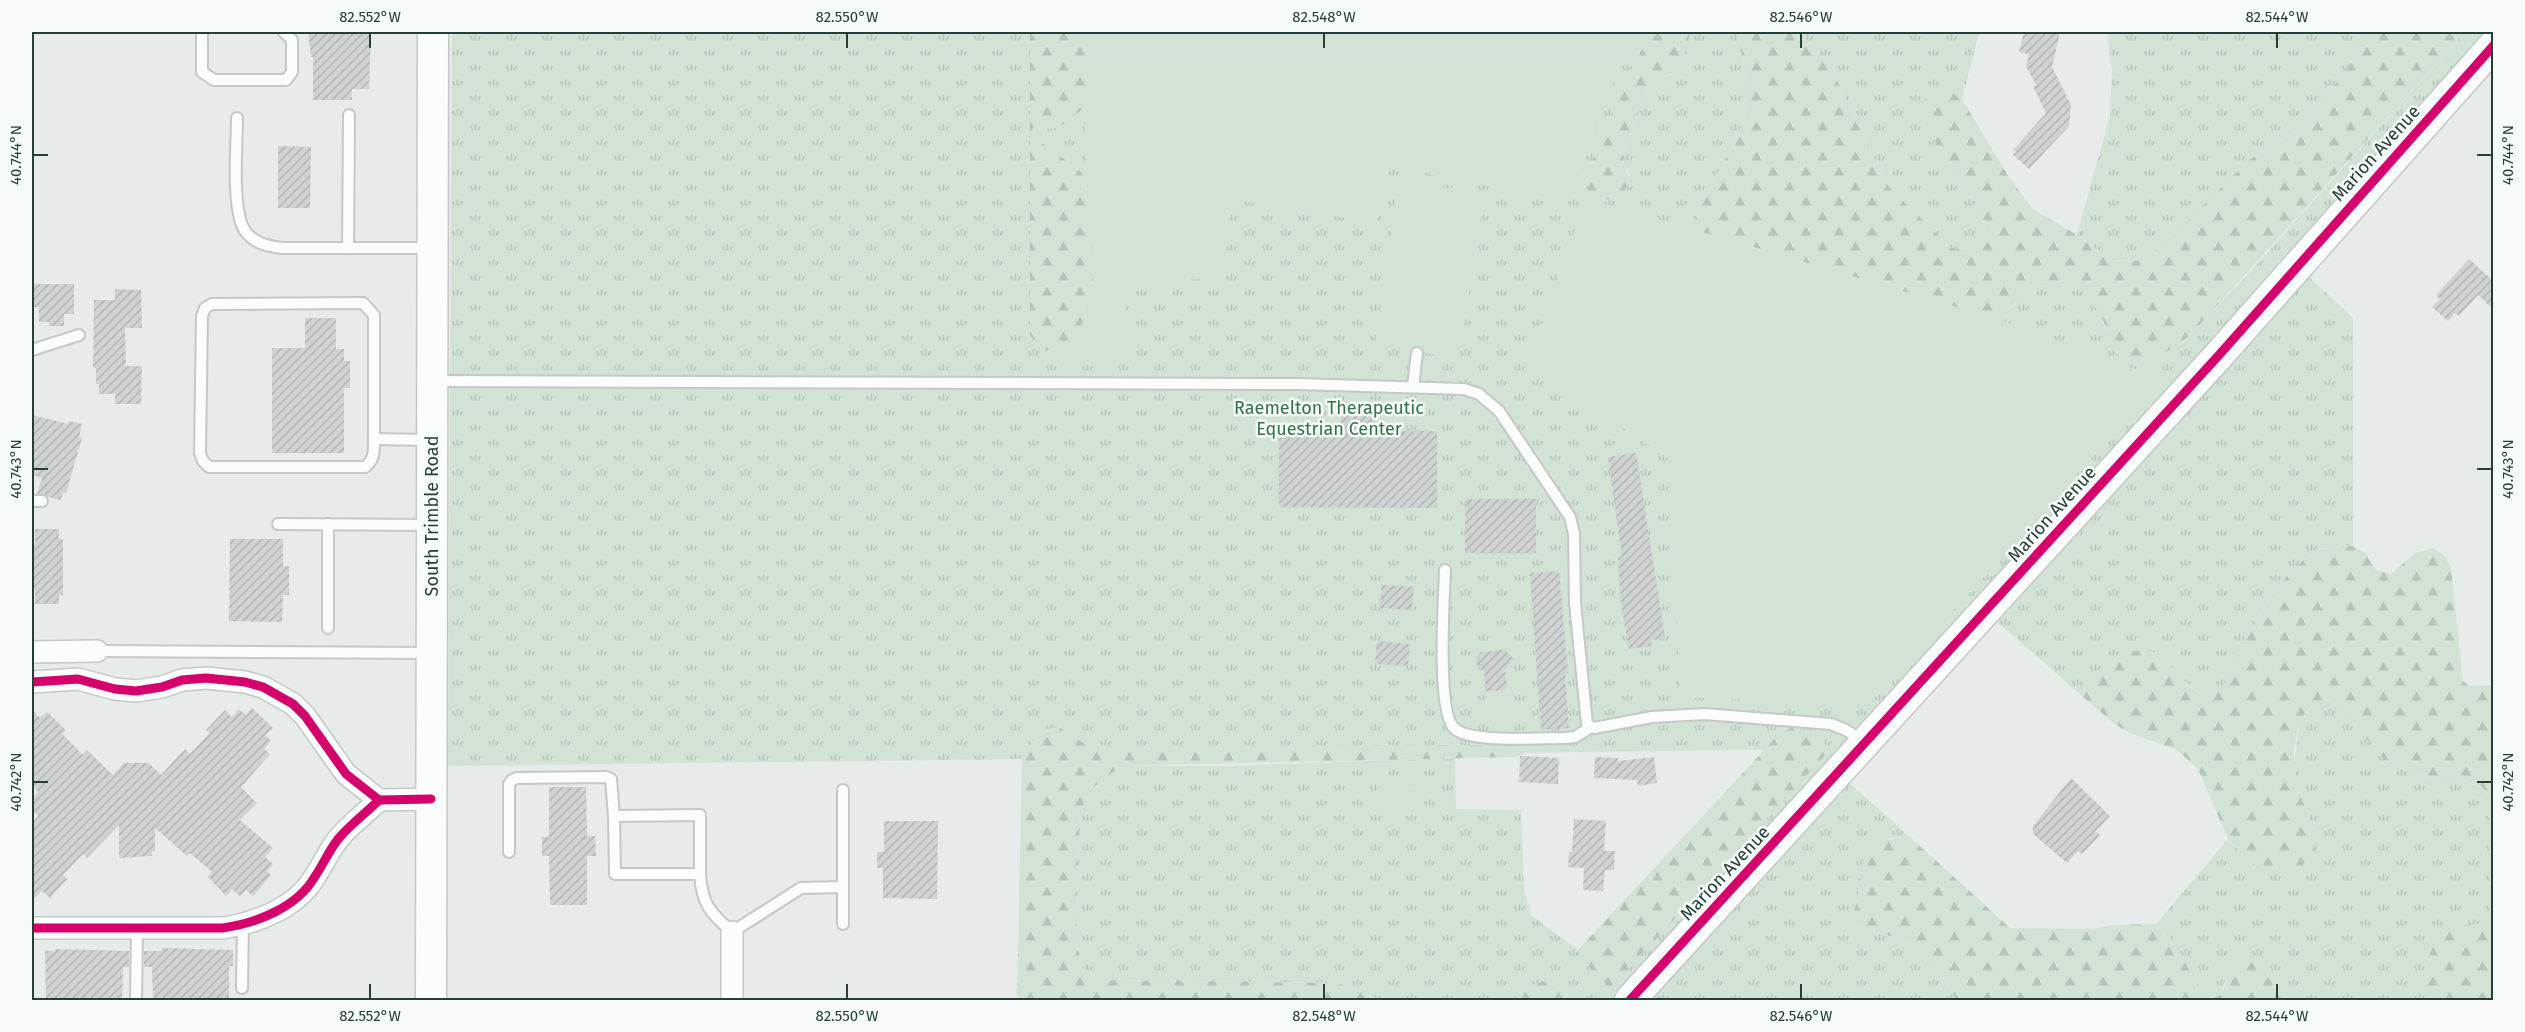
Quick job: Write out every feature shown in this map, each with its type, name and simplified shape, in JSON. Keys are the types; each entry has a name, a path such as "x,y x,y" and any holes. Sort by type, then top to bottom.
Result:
{"street":[{"name":"South Trimble Road","path":"431,1000 433,32"},
{"name":"Marion Avenue","path":"1630,1000 2219,355 2493,45"},
{"path":"32,652 97,651"},
{"path":"32,681 78,679 116,689 135,691 162,687 182,680 206,678 245,682 263,687 293,704 305,716 346,774 379,800 431,799"},
{"path":"32,928 223,928 243,925 278,910 297,897 313,881 337,840 379,800"},
{"path":"732,932 732,1000"}],"lane":[{"path":"202,32 202,72 214,80 286,80 292,72 292,40 284,32"},
{"path":"348,248 349,115"},
{"path":"237,118 239,218 245,230 255,240 266,246 433,248"},
{"path":"363,303 374,315 374,439 374,456 365,467 209,467 203,461 200,453 202,316 205,308 212,304 363,303"},
{"path":"32,350 79,335"},
{"path":"1413,386 1417,353"},
{"path":"432,381 1274,384 1464,389 1479,394 1491,402 1570,517 1573,526 1575,603 1586,721 1591,727"},
{"path":"374,439 432,440"},
{"path":"278,524 432,525"},
{"path":"328,524 328,628"},
{"path":"1445,570 1443,633 1445,706 1450,723 1455,729 1477,737 1564,738 1575,737 1591,727 1652,717 1728,715 1831,724 1846,730 1866,743"},
{"path":"97,651 432,653"},
{"path":"509,852 509,784 517,778 606,777 611,779 613,784 615,874 700,874"},
{"path":"843,790 843,924"},
{"path":"614,816 700,815 700,874 704,899 711,914 732,932 801,888 843,887"},
{"path":"242,988 243,925"},
{"path":"136,1000 137,929"}],"green space":[{"name":"Raemelton Therapeutic Equestrian Center","path":"452,32 1657,32 1602,201 1617,196 1626,186 1630,175 1624,164 1623,153 1650,83 1658,77 1671,75 1688,42 1690,32 1739,32 1737,35 1749,89 1743,127 1697,212 2012,309 2024,292 2039,283 2056,281 2072,284 2085,292 2092,300 2106,329 2183,343 2258,263 2465,32 2491,32 1618,1000 1600,1000 1830,749 448,766"},
{"path":"1030,32 1089,32 1085,107 1066,123 1053,129 1034,126 1032,130 1036,138 1081,172 1088,188 1094,291 1080,329 1066,344 1046,351 1037,345 1030,335"},
{"path":"1089,32 1638,32 1620,67 1567,201 1385,165 1376,223 1230,199 1225,277 1123,284 1133,364 1045,365 1046,351 1066,344 1080,329 1094,291 1084,118"},
{"path":"1652,32 1690,32 1686,50 1677,68 1650,83 1623,153 1630,181 1617,196 1607,200 1602,199 1589,193 1587,179 1592,162 1629,73"},
{"path":"1739,32 1801,32 1835,76 1889,187 1951,248 1972,249 1985,229 1980,208 1920,119 1925,99 1948,90 1962,99 2010,179 2033,209 2077,235 2111,260 2137,261 2161,247 2249,160 2304,126 2351,63 2361,32 2465,32 2187,338 2156,357 2144,361 2133,361 2123,358 2114,351 2097,309 2083,293 2065,283 2055,281 2036,284 1997,319 1699,231 1697,212 1743,127 1749,89 1737,34"},
{"path":"1801,32 1979,32 1962,99 1948,90 1920,119 1980,208 1985,229 1972,249 1951,248 1889,187 1835,76"},
{"path":"2107,32 2361,32 2351,63 2304,126 2249,160 2161,247 2137,261 2111,260 2077,235 2110,115 2112,71"},
{"path":"1399,178 1484,195 1459,359 1375,343"},
{"path":"1586,198 1997,319 2163,379 1867,706 1680,697 1671,460 1527,365"},
{"path":"2305,273 2353,318 2353,546 2321,550 2302,561 2288,576 2261,613 2222,690 2216,694 2200,693 2181,678 2085,688 2083,697 1992,617"},
{"path":"2353,546 2366,554 2376,570 2391,574 2415,553 2433,548 2445,556 2451,568 2463,681 2469,686 2493,685 2493,802 2482,787 2462,780 2435,779 2410,772 2384,760 2340,707 2328,699 2316,703 2308,711 2301,721 2295,746 2297,784 2313,828 2315,851 2301,867 2287,873 2271,871 2249,862 2228,839 2198,769 2177,750 2132,734 2116,725 2083,697 2093,676 2101,668 2141,650 2151,651 2160,656 2185,682 2202,694 2212,694 2222,690 2261,613 2288,576 2302,561 2321,550"},
{"path":"1506,690 1508,719 1487,719 1485,691"},
{"path":"2328,699 2340,707 2384,760 2410,772 2435,779 2462,780 2482,788 2493,802 2493,926 2474,924 2424,1000 2275,1000 2276,985 2226,980 2220,995 2213,996 2199,987 2176,945 2156,924 2228,839 2235,848 2314,829 2297,788 2294,767 2300,721 2316,702"},
{"path":"1058,727 1092,748 1105,752 1230,751 1265,746 1521,745 1524,753 1517,757 1121,766 1090,790 1080,814 1076,943 1083,968 1101,980 1338,983 1380,1000 1017,1000 1022,760 1040,734"},
{"path":"1791,728 1808,730 1831,749 1600,1000 1593,1000 1607,985 1605,980 1581,961 1578,950 1781,732"},
{"path":"1455,758 1456,809 1521,810 1524,891 1532,916 1578,950 1581,961 1605,980 1608,985 1593,1000 1572,1000 1554,984 1532,985 1514,1000 1380,1000 1338,983 1101,980 1083,968 1076,943 1080,814 1090,790 1121,766 1221,766"},
{"path":"1845,779 1910,837 1890,838 1863,862 1858,876 1858,896 1853,912 1855,926 1897,938 1917,948 1936,968 1957,1000 1643,1000"},
{"path":"1382,786 1420,786 1420,808 1380,808 1373,797 1375,791"},
{"path":"1910,837 2010,928 2092,929 2112,925 2156,924 2176,945 2196,982 2208,993 2216,997 2220,995 2237,962 2244,956 2251,955 2261,959 2270,969 2274,980 2275,1000 1957,1000 1936,968 1917,948 1896,938 1855,926 1851,920 1858,897 1859,874 1865,856 1870,849 1883,841"},
{"path":"2474,924 2493,926 2493,1000 2424,1000 2426,968 2438,939 2457,927"},
{"path":"1545,981 1554,984 1572,1000 1514,1000 1532,985"}],"building":[{"path":"308,32 371,32 369,89 352,89 352,100 313,100 313,57 311,57"},
{"path":"2024,32 2060,32 2052,67 2071,105 2069,126 2029,169 2013,155 2016,152 2013,150 2046,113 2026,66 2029,54 2019,52"},
{"path":"278,146 311,147 310,208 278,208"},
{"path":"2469,259 2493,281 2493,309 2478,295 2459,316 2455,313 2448,321 2432,307 2440,299 2436,295"},
{"path":"32,284 74,284 74,314 64,314 64,326 49,326 49,322 39,322 39,307 32,307"},
{"path":"115,289 141,290 142,328 125,328 126,366 142,366 141,404 115,404 115,394 99,394 99,384 96,384 96,368 93,368 94,300 115,300"},
{"path":"305,318 336,318 336,349 344,349 344,361 350,361 350,388 344,388 344,453 272,453 272,348 305,348"},
{"path":"1341,413 1376,413 1376,431 1437,431 1437,508 1279,507 1279,431 1341,431"},
{"path":"32,415 68,424 69,421 82,424 79,437 82,438 66,493 63,492 61,500 37,494 42,478 32,475"},
{"path":"1636,453 1665,638 1651,640 1652,646 1629,649 1621,604 1618,557 1622,557 1608,457"},
{"path":"1465,499 1536,499 1536,553 1465,553"},
{"path":"35,529 59,529 59,539 63,539 63,595 59,595 59,604 35,604 35,588 32,588 32,545 35,545"},
{"path":"230,539 283,539 283,566 289,566 289,595 283,595 282,622 229,621"},
{"path":"1559,571 1568,673 1565,673 1569,728 1541,730 1530,573"},
{"path":"1382,585 1414,587 1412,610 1379,608"},
{"path":"1377,641 1410,644 1408,666 1375,664"},
{"path":"1504,650 1514,659 1505,669 1506,690 1485,691 1484,671 1477,665 1476,658 1481,652"},
{"path":"252,708 273,728 265,735 271,741 264,749 270,754 241,787 257,803 240,820 273,848 265,857 273,864 267,871 271,875 253,896 246,890 240,896 232,889 226,896 208,877 212,872 190,853 187,856 155,828 155,851 152,851 152,856 119,858 119,825 87,858 83,854 63,875 67,879 50,898 42,891 32,901 32,823 38,816 32,810 32,799 38,792 32,785 32,710 40,718 47,712 66,730 62,734 83,755 87,750 113,775 124,763 149,763 161,775 185,749 190,754 210,733 206,730 225,710 232,717 239,709 246,715"},
{"path":"1520,756 1559,758 1558,784 1519,782"},
{"path":"1595,757 1618,758 1618,761 1654,757 1657,783 1638,786 1637,780 1594,778"},
{"path":"2071,778 2110,816 2096,831 2100,835 2082,854 2078,851 2067,863 2033,834 2033,826"},
{"path":"549,787 586,787 587,836 595,836 596,856 587,856 587,905 550,905 549,856 542,856 542,837 549,837"},
{"path":"1574,819 1606,821 1604,851 1615,851 1614,870 1605,870 1603,891 1583,890 1584,868 1568,867 1569,852 1572,852"},
{"path":"884,821 938,821 937,899 883,898 883,868 877,868 877,852 884,852"},
{"path":"162,948 233,950 233,966 229,966 229,1000 153,1000 152,967 144,967 144,951 162,951"},
{"path":"55,949 129,951 129,967 123,967 122,1000 46,1000 45,951 55,951"}],"cycle path":[{"path":"1630,1000 2219,355 2494,45"},
{"path":"32,682 78,679 115,689 136,691 162,687 182,680 206,678 245,682 263,687 293,704 305,716 346,774 379,800 431,799"},
{"path":"32,928 223,928 262,918 286,906 306,889 339,838 379,800"}]}
